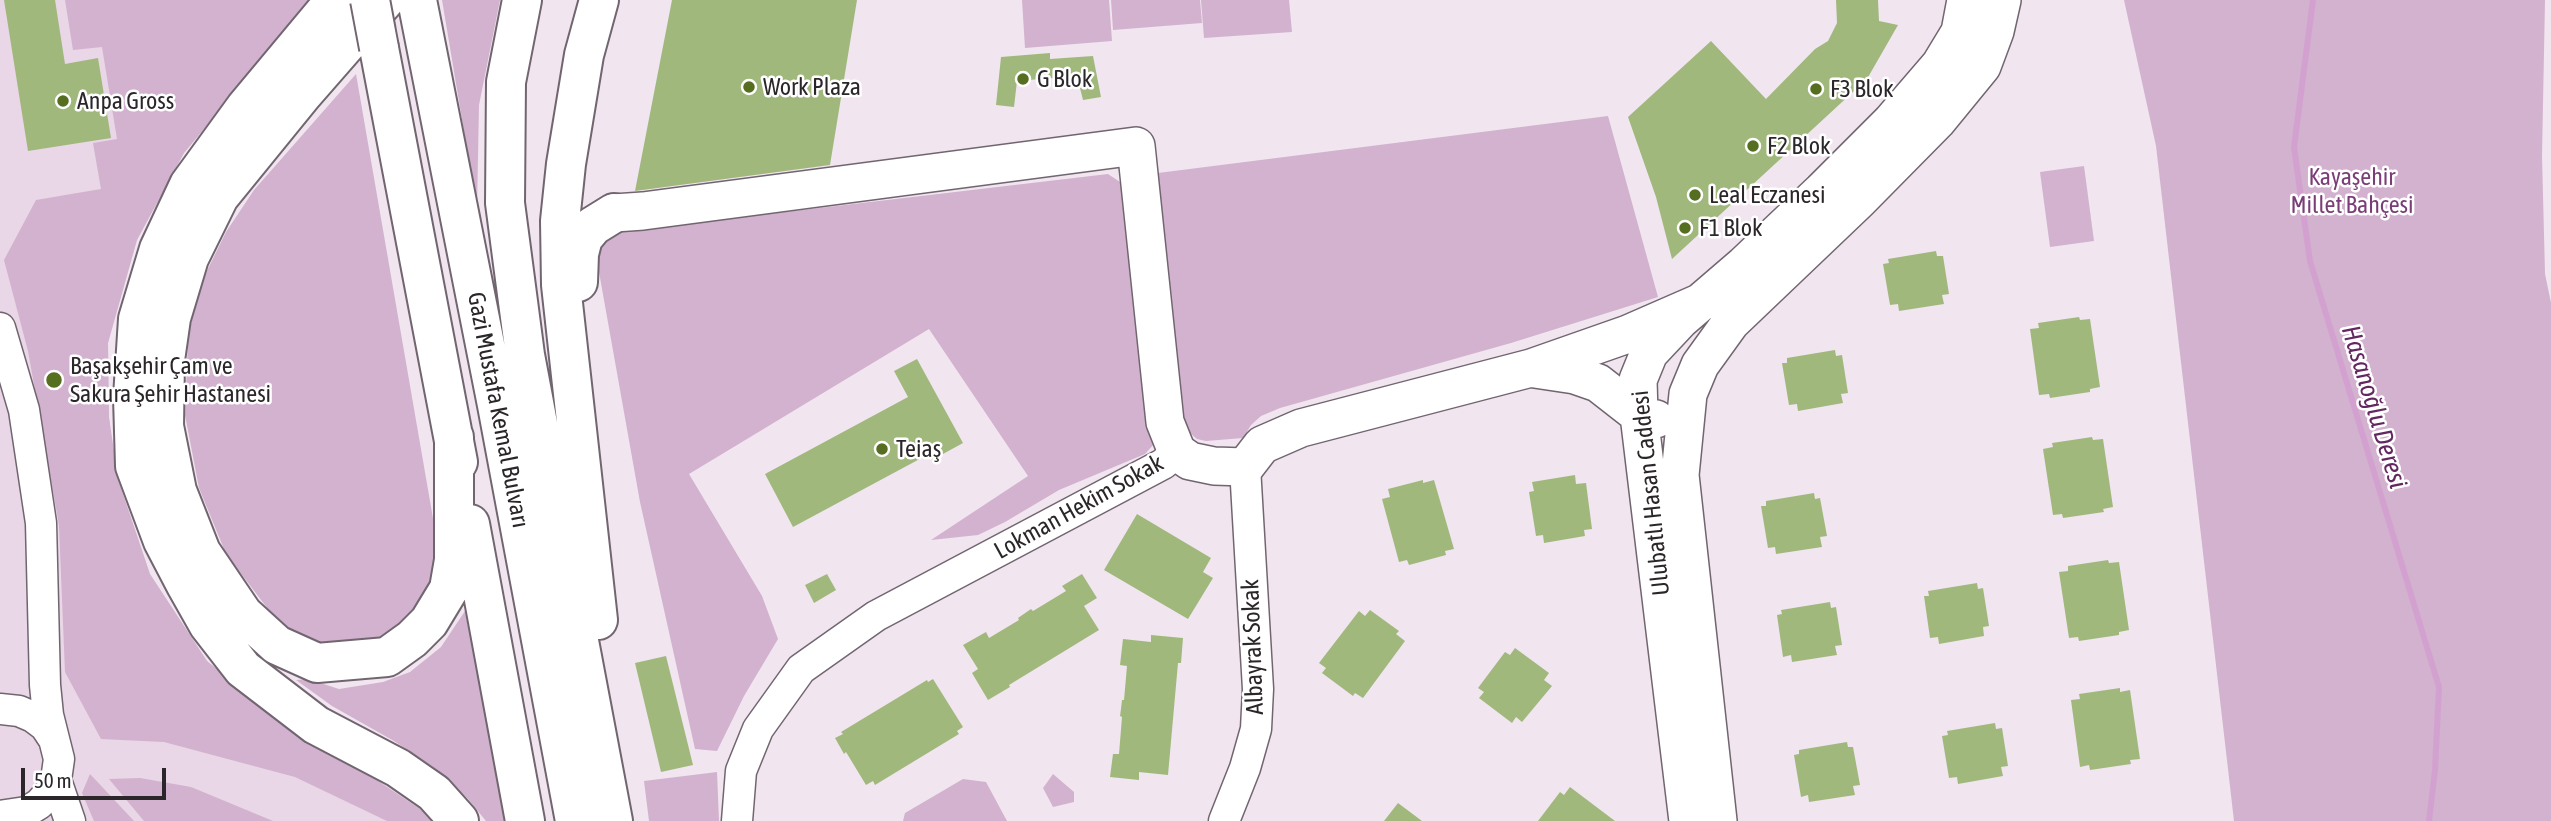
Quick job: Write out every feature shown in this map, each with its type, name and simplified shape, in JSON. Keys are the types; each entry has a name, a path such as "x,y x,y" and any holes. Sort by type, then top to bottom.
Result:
{"highway":[{"path":"335,0 245,108 189,185 159,248 138,319 133,397 135,466 163,541 186,585 208,624 243,669 316,725 398,768 434,793 459,821"},
{"name":"Gazi Mustafa Kemal Bulvarı","path":"370,0 525,821"},
{"path":"522,0 506,82 505,203 525,355 613,821"},
{"path":"599,0 584,55 566,164 560,221 561,285 619,821"},
{"path":"407,3 302,94 219,197 189,258 171,318 165,360 164,426 177,491 201,552 243,614 277,645 317,663 387,657 412,639 429,622 449,589 454,560 454,437"},
{"name":"Gazi Mustafa Kemal Bulvarı","path":"407,3 497,405 575,821"},
{"path":"566,164 583,194 596,206 614,213"},
{"path":"583,469 587,434 579,329 579,254 583,238 593,226 614,213"}],"main road":[{"name":"Ulubatlı Hasan Caddesi","path":"1688,821 1639,415 1638,380 1649,353 1672,329 1822,191 1891,122 1940,65 1960,32 1966,0"},
{"name":"Ulubatlı Hasan Caddesi","path":"1718,821 1680,475 1688,394 1700,365 1731,321 1860,200 1937,121 1982,66 1995,31 2002,0"},
{"path":"614,213 1136,146 1165,422 1177,452"},
{"path":"1245,467 1262,445 1301,428 1531,369 1628,334 1706,300"},
{"path":"1628,334 1672,329 1684,334 1694,347 1700,365"},
{"path":"1531,369 1575,375 1598,383 1639,415 1676,424 1684,422"},
{"name":"Lokman Hekim Sokak","path":"1177,452 1190,461 1214,466 1245,467"}],"street":[{"path":"0,327 23,410 41,523 45,685 59,759 56,779 39,804 26,812 0,816"},
{"name":"Lokman Hekim Sokak","path":"737,821 741,771 758,729 801,669 876,616 1163,464 1177,452"},
{"name":"Albayrak Sokak","path":"1223,821 1245,768 1256,729 1258,689 1245,467"},
{"path":"0,709 19,711 33,717 45,726 53,738"},
{"path":"56,779 70,821"},
{"path":"0,816 10,821"}],"shaded area":[{"name":"Başakşehir Çam ve Sakura Şehir Hastanesi","path":"0,0 311,0 184,153 137,240 108,343 109,417 115,471 150,574 207,661 280,720 423,811 431,821 0,821"}],"green space":[{"path":"65,0 311,0 184,153 137,240 108,343 109,417 118,479 150,574 207,661 280,720 356,766 423,811 431,821 387,821 295,777 164,742 101,739 65,672 59,525 28,351 4,260 36,200 101,189 93,143 117,139 102,47 73,50"},
{"path":"442,0 500,0 479,105 477,209"},
{"path":"1022,0 1109,0 1112,41 1025,48"},
{"path":"1111,0 1200,0 1202,23 1113,30"},
{"path":"1201,0 1289,0 1292,32 1204,38"},
{"name":"Kayaşehir Millet Bahçesi","path":"2124,0 2545,0 2542,156 2545,274 2551,303 2551,821 2234,821 2156,146"},
{"path":"356,74 439,553 429,592 390,638 325,646 281,626 226,554 199,488 185,415 188,337 200,285 226,232 254,190"},
{"path":"1608,116 1658,297 1511,343 1280,408 1261,416 1243,438 1206,441 1197,439 1190,433 1184,422 1182,409 1158,173"},
{"path":"2084,166 2094,241 2050,247 2040,172"},
{"path":"1108,174 1123,184 1154,444 1145,454 1059,490 978,535 931,540 1028,476 929,329 689,474 762,596 778,639 744,696 717,751 695,749 640,502 599,272 597,243 607,233"},
{"path":"465,611 508,821 486,821 468,799 433,767 332,706 296,680 308,679 339,689 383,682 410,672 441,647"},
{"path":"717,772 719,821 649,821 644,781"},
{"path":"90,774 134,821 94,821 82,793"},
{"path":"1053,774 1074,792 1074,802 1053,807 1043,788"},
{"path":"140,778 191,787 273,821 144,821 109,779"},
{"path":"963,779 986,782 1007,821 903,821 905,813"}],"building":[{"name":"Anpa Gross","path":"4,0 55,0 65,64 98,58 111,138 28,151"},
{"name":"Work Plaza","path":"672,0 857,0 830,165 635,191"},
{"path":"1836,0 1878,0 1879,21 1898,25 1867,79 1672,259 1656,197 1628,117 1711,41 1766,99 1815,49 1828,41 1837,23"},
{"name":"G Blok","path":"1050,53 1050,59 1093,56 1101,97 1083,100 1077,76 1017,81 1014,107 996,105 1001,57"},
{"path":"1936,251 1937,256 1943,256 1949,294 1942,295 1944,304 1899,311 1898,304 1890,305 1883,264 1889,263 1888,259"},
{"path":"2079,317 2080,320 2090,319 2100,387 2090,389 2090,392 2050,398 2049,394 2039,395 2030,329 2039,328 2038,323"},
{"path":"1835,350 1836,356 1842,355 1848,393 1841,394 1843,403 1798,411 1797,404 1789,405 1782,363 1787,363 1787,358"},
{"name":"Teiaş","path":"917,359 963,443 932,460 929,454 793,527 765,474 908,397 894,371"},
{"path":"2092,437 2093,440 2103,439 2113,507 2103,509 2104,512 2063,518 2062,514 2053,515 2043,449 2053,447 2052,443"},
{"path":"1575,475 1576,484 1586,483 1592,529 1584,530 1585,536 1544,543 1543,535 1536,536 1529,492 1534,491 1532,482"},
{"path":"1423,480 1423,483 1434,480 1454,549 1445,551 1446,555 1409,565 1407,560 1399,562 1382,499 1390,497 1388,489"},
{"path":"1814,493 1815,499 1820,498 1827,536 1820,537 1822,547 1776,554 1775,547 1768,548 1761,506 1766,506 1766,501"},
{"path":"1137,514 1211,558 1203,572 1213,578 1188,619 1104,570"},
{"path":"2108,560 2109,563 2119,562 2129,630 2119,632 2119,635 2079,641 2078,637 2069,638 2059,572 2068,571 2068,566"},
{"path":"827,574 836,590 814,603 805,585"},
{"path":"1082,574 1097,598 1084,606 1099,630 988,700 972,673 978,669 963,645 986,632 989,638 1019,620 1018,618 1031,609 1033,611 1066,591 1062,586"},
{"path":"1977,583 1978,589 1983,588 1989,626 1983,627 1984,636 1939,644 1938,637 1930,638 1924,596 1929,596 1928,591"},
{"path":"1830,602 1831,608 1836,607 1842,645 1835,646 1837,655 1792,662 1791,655 1783,657 1777,615 1782,614 1781,610"},
{"path":"1370,610 1399,631 1396,634 1405,641 1363,698 1355,693 1353,696 1322,673 1326,668 1319,663 1359,611 1365,616"},
{"path":"1151,635 1183,638 1181,663 1178,663 1168,775 1139,772 1139,780 1110,777 1113,754 1119,754 1120,716 1127,666 1120,665 1123,639 1151,642"},
{"path":"1515,648 1549,673 1544,680 1552,686 1522,722 1516,717 1512,723 1479,698 1484,692 1478,688 1505,652 1510,655"},
{"path":"666,656 693,765 661,772 635,663"},
{"path":"933,679 963,727 957,731 959,734 875,785 873,781 866,785 835,738 927,680 928,682"},
{"path":"2120,688 2120,692 2130,690 2140,759 2130,760 2131,764 2090,770 2089,765 2080,767 2071,700 2080,699 2079,694"},
{"path":"1995,723 1996,729 2002,728 2008,766 2001,767 2003,776 1958,784 1957,777 1949,778 1942,736 1948,735 1947,731"},
{"path":"1847,742 1848,747 1853,747 1860,785 1853,786 1855,795 1809,802 1808,795 1801,797 1794,755 1799,754 1799,750"},
{"path":"1570,787 1615,821 1538,821 1560,792 1564,795"},
{"path":"1398,803 1422,821 1384,821"}],"waterway":[{"name":"Hasanoğlu Deresi","path":"2313,0 2294,147 2310,261 2439,687 2435,770 2429,821"}],"place":[{"name":"G Blok","path":"1023,79"},
{"name":"Work Plaza","path":"749,87"},
{"name":"F3 Blok","path":"1816,89"},
{"name":"Anpa Gross","path":"63,101"},
{"name":"F2 Blok","path":"1753,146"},
{"name":"Leal Eczanesi","path":"1695,195"},
{"name":"F1 Blok","path":"1685,228"},
{"name":"Başakşehir Çam ve Sakura Şehir Hastanesi","path":"54,380"},
{"name":"Teiaş","path":"882,449"}]}
